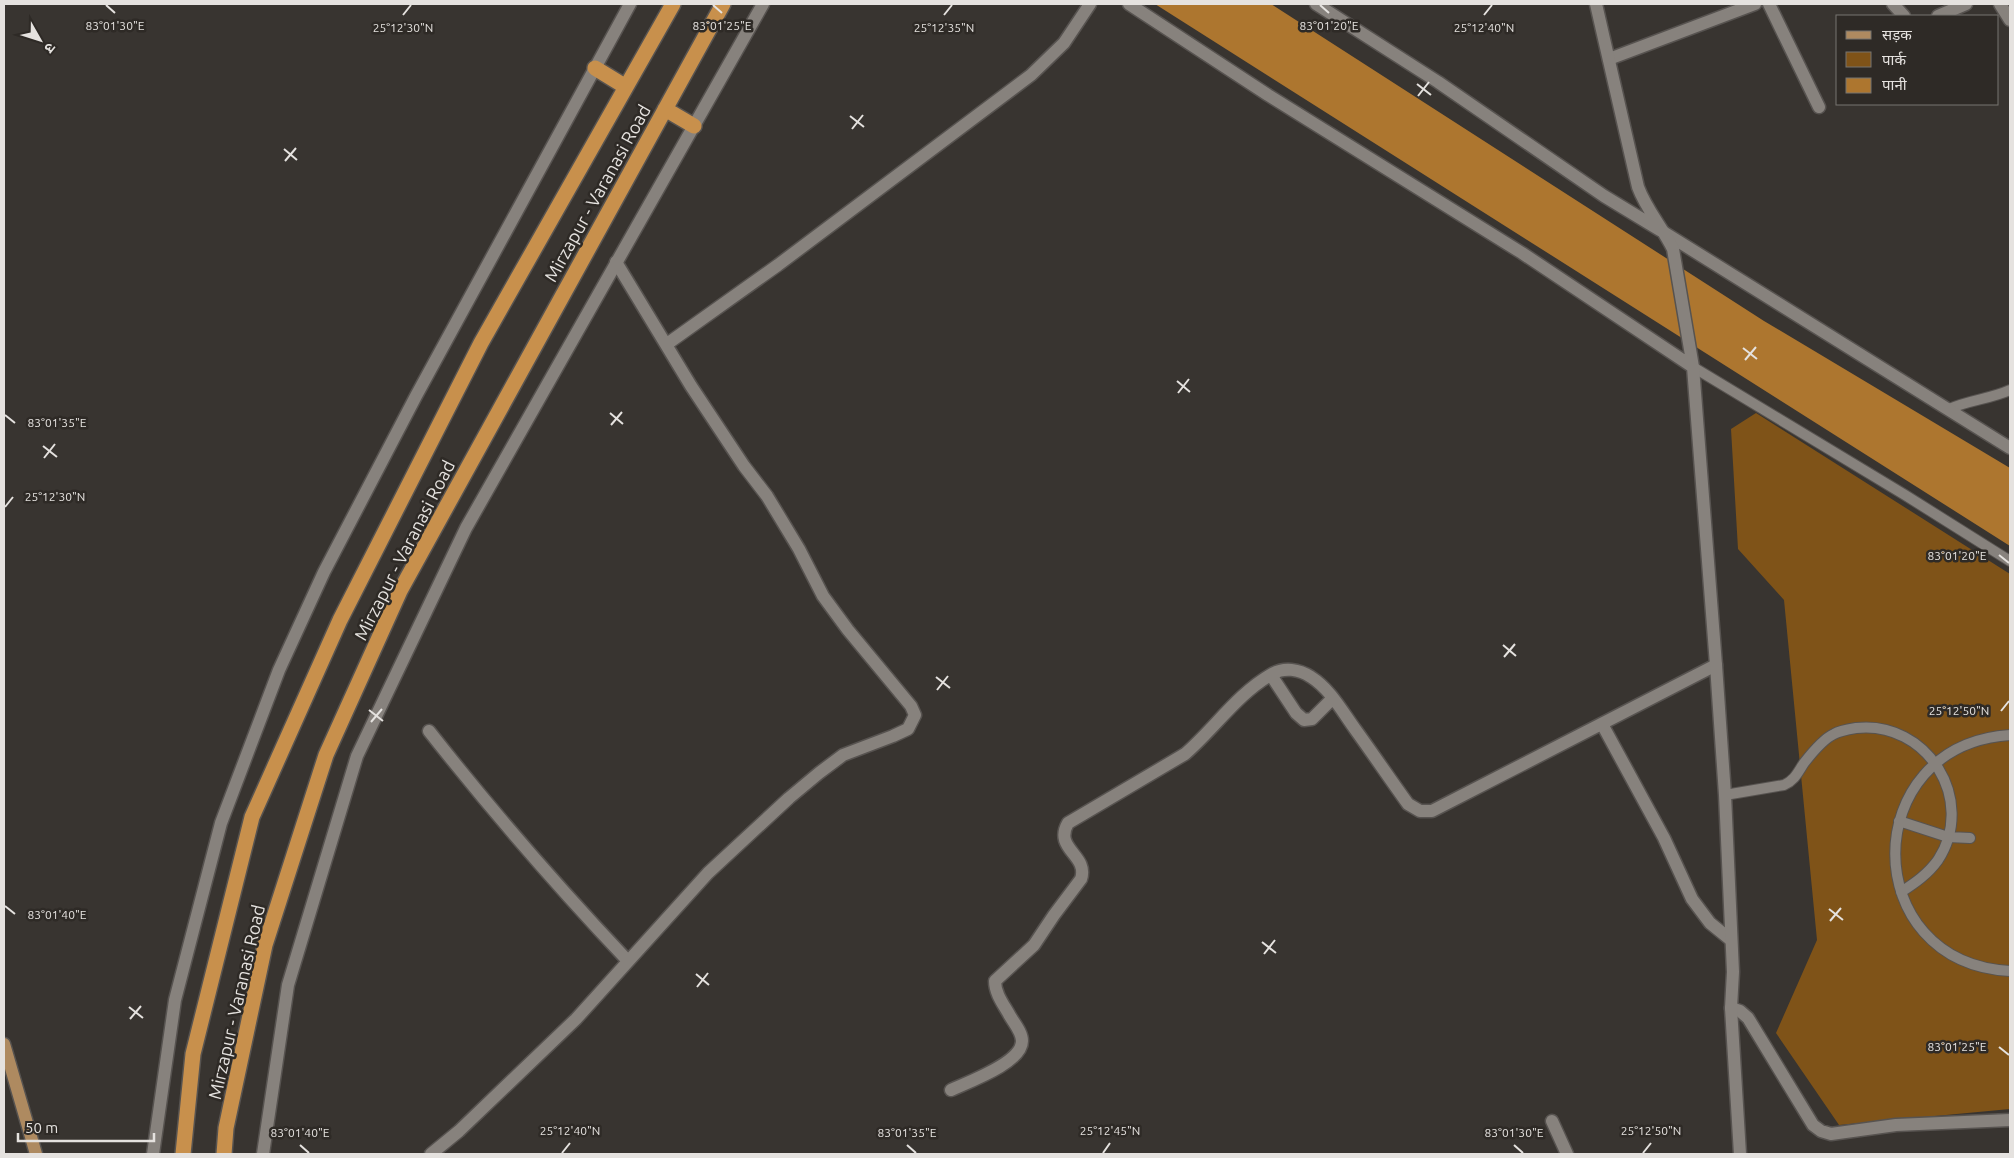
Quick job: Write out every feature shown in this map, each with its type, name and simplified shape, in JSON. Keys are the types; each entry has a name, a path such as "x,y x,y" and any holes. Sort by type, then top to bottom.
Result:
{"highway":[{"name":"Mirzapur - Varanasi Road","path":"224,1154 226,1128 265,945 326,755 400,591 723,4"},
{"name":"Mirzapur - Varanasi Road","path":"183,1154 193,1054 252,817 340,620 481,343 673,5"},
{"path":"595,68 626,87"},
{"path":"665,109 694,126"}],"main road":[{"path":"4,1044 36,1154"}],"street":[{"path":"153,1154 177,990 221,823 279,670 324,572 416,396 630,4"},
{"path":"262,1154 288,986 357,756 466,528 763,4"},
{"path":"666,344 778,265 1031,75 1064,43 1090,4"},
{"path":"1129,4 1268,95 1522,253 1692,367"},
{"path":"1316,4 1438,82 1604,196 2010,448"},
{"path":"1596,4 1638,187 1642,199 1665,233 1673,249 1692,367 1725,795 1733,972 1731,1008 1740,1154"},
{"path":"1609,59 1756,4"},
{"path":"1769,4 1819,107"},
{"path":"1894,4 1903,15"},
{"path":"1940,15 1966,4"},
{"path":"2000,4 2010,20"},
{"path":"431,1154 576,1020 708,873 804,785 843,756 908,729 915,715 911,706 848,630 823,596 799,549 767,496 739,458 616,262"},
{"path":"951,1090 994,1070 1010,1060 1019,1049 1022,1042 1021,1034 1000,999 995,988 995,981 1034,945 1054,914 1081,879 1084,872 1081,865 1064,840 1063,832 1068,823 1186,754 1202,740 1245,694 1280,670 1295,670 1311,677 1333,698 1408,804 1420,811 1432,811 1716,666"},
{"path":"1271,675 1296,713 1304,720 1312,719 1333,698"},
{"path":"1602,724 1664,838 1692,899 1710,923 1731,940"},
{"path":"428,731 489,807 554,882 628,961"},
{"path":"1731,1008 1740,1011 1748,1018 1813,1125 1821,1131 1831,1134 1896,1125 2010,1120"},
{"path":"1552,1121 1567,1154"}],"lane":[{"path":"1692,367 1905,495 2010,561"},
{"path":"1949,409 1964,402 1996,396 2010,390"},
{"path":"1725,795 1792,782 1804,763 1834,734 1856,728 1878,728 1899,734 1919,746 1936,764 1944,779 1950,797 1951,817 1948,836 1938,860 1921,879 1901,892"},
{"path":"2010,735 1992,736 1962,746 1936,764 1920,780 1907,800 1899,822 1894,845 1895,869 1901,892 1912,916 1922,929 1947,952 1970,964 1995,971 2010,971"},
{"path":"1899,822 1948,836 1970,838"}],"green space":[{"path":"1756,413 2010,574 2010,1109 1839,1125 1776,1033 1817,940 1784,600 1738,549 1731,429"}],"water":[{"path":"1155,4 1271,4 1764,321 2010,468 2010,546"}]}
